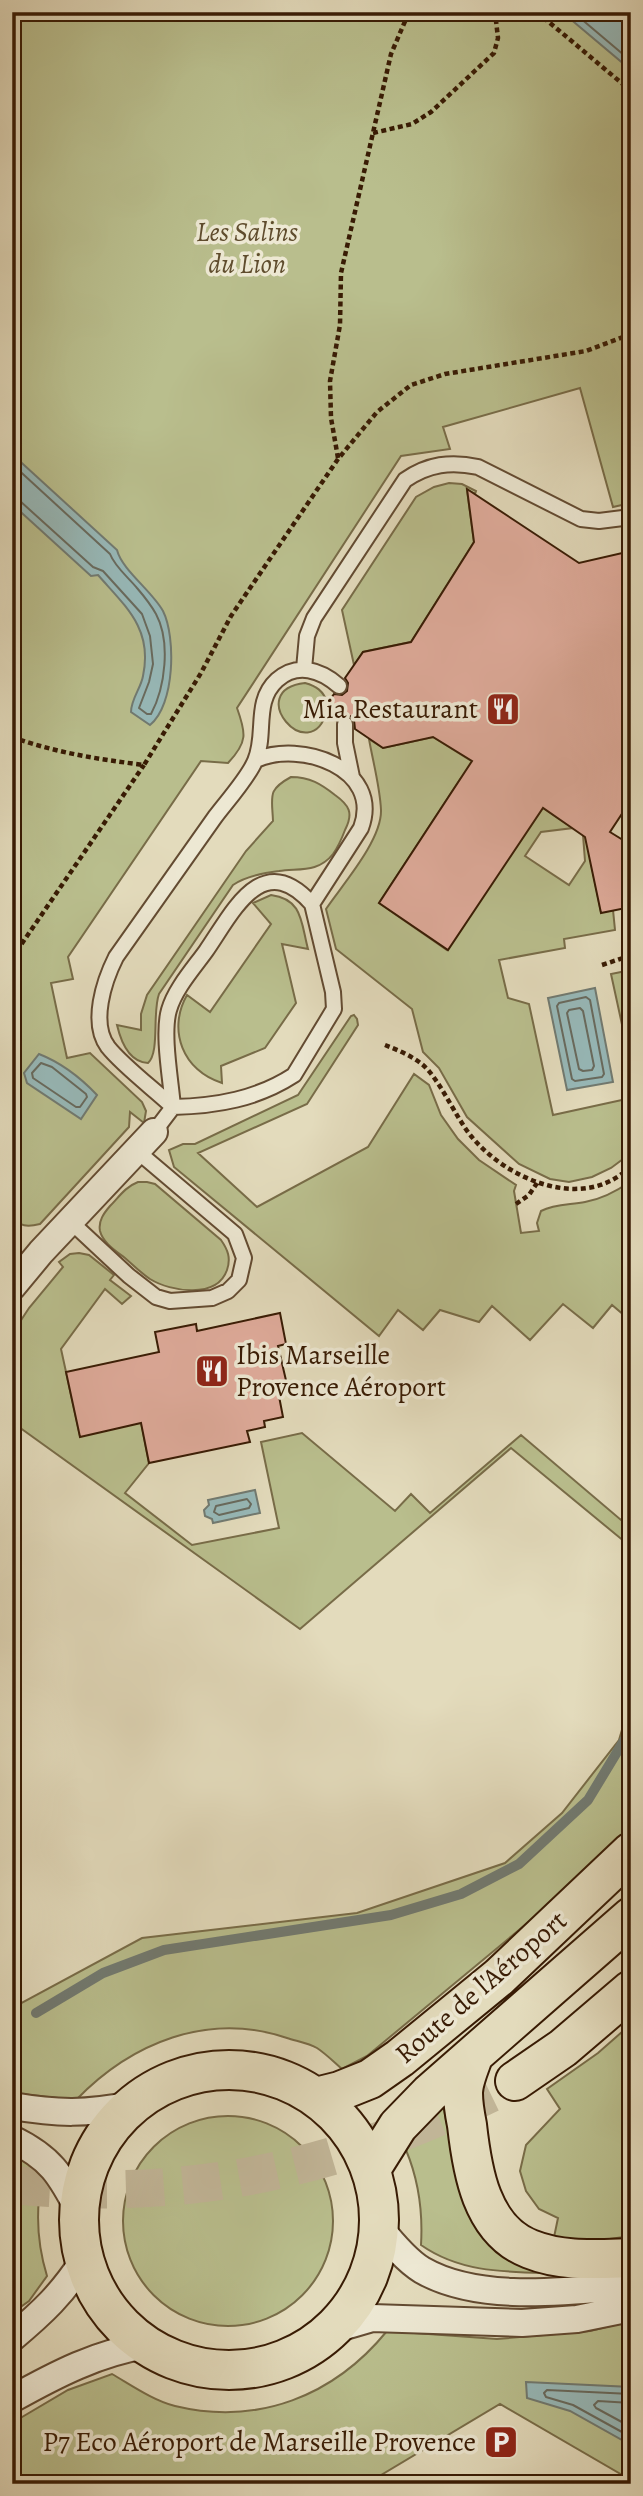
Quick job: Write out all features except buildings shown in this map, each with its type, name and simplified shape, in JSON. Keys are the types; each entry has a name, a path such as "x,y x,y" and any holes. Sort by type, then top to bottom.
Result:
{"main road":[{"name":"Route de l'Aéroport","path":"316,2097 370,2079 400,2058 499,1977 631,1852"},
{"path":"499,1977 631,1880"},
{"path":"370,2169 398,2126 430,2094 631,1917"},
{"path":"515,2081 563,2048 631,1990"},
{"path":"472,2057 463,2091 470,2155 488,2212 502,2230 528,2249 568,2260 631,2258"},
{"path":"221,2069 258,2072 288,2082 316,2097 337,2115 357,2140 379,2198 380,2228 373,2263 358,2295 331,2330 298,2352 250,2368 214,2371 178,2362 148,2345 119,2322 97,2291 84,2260 79,2237 84,2183 95,2152 111,2127 132,2105 155,2089 184,2077 221,2069"}],"street":[{"path":"13,1285 145,1142"},
{"path":"12,2106 52,2113 94,2112 132,2105"},
{"path":"12,2138 37,2151 62,2178 80,2212"},
{"path":"380,2228 397,2248 422,2270 450,2281 481,2288 541,2293 631,2286"},
{"path":"12,2338 46,2310 67,2287 84,2260"},
{"path":"331,2330 372,2318 522,2323 577,2319 631,2308"},
{"path":"12,2399 55,2375 119,2349 148,2345"}],"lane":[{"path":"304,669 307,636 314,618 405,480 417,472 445,464 478,467 581,519 599,521 631,517"},
{"path":"70,1221 156,1297 170,1301 212,1298 228,1291 239,1280 244,1258 235,1234 145,1142 173,1107 166,1025 173,998 243,897 264,884 277,882 291,884 312,904 333,992 334,1009 294,1075 237,1101 206,1107 173,1107 107,1046 102,1031 100,1004 104,981 116,957 256,760 263,702 269,689 278,678 290,671 304,669 317,671 339,686"},
{"path":"312,904 364,820 363,800 353,779 345,743 345,724"},
{"path":"256,760 270,754 302,754 327,760 353,779"}],"path":[{"path":"338,459 331,418 330,381 340,325 341,274 391,54 409,12"},
{"path":"373,133 412,124 431,112 494,53 498,38 495,12"},
{"path":"537,12 631,91"},
{"path":"12,958 144,765 201,673 231,616 338,459 377,412 411,385 445,374 586,351 631,334"},
{"path":"12,737 49,750 144,765"},
{"path":"602,965 623,958 631,948"},
{"path":"385,1045 404,1053 423,1066 466,1130 494,1159 537,1184 581,1189 605,1183 631,1166"},
{"path":"516,1204 530,1195 537,1184"},
{"path":"460,2484 466,2475"}],"green space":[{"name":"Les Salins du Lion","path":"12,12 631,12 631,503 613,507 580,388 443,427 450,449 401,456 237,708 243,731 239,749 228,763 201,761 68,957 73,979 51,983 67,1058 90,1053 142,1102 146,1111 144,1123 130,1112 129,1127 40,1224 28,1226 12,1216"},
{"path":"449,483 462,484 476,491 475,494 467,490 474,542 411,642 363,652 354,665 342,610 416,497 434,487"},
{"path":"305,683 319,690 327,703 323,708 327,711 319,727 308,732 296,730 286,722 280,710 279,699 287,689"},
{"path":"433,737 481,767 461,778 379,903 447,950 539,805 573,828 541,832 525,856 569,885 585,861 583,835 610,853 591,863 601,912 613,910 615,930 564,939 565,948 499,960 508,998 529,1004 553,1115 631,1098 631,1149 627,1156 611,1168 592,1177 569,1182 550,1179 519,1164 467,1117 439,1068 423,1052 412,1009 336,949 326,909 369,848 380,822 379,792 369,739 383,748"},
{"path":"291,777 320,784 347,806 348,824 337,848 327,860 315,867 261,874 233,885 159,994 152,1058 148,1063 141,1062 131,1055 117,1025 141,1030 141,1014 147,995 246,851 273,821 274,790"},
{"path":"271,895 289,901 295,907 304,930 308,949 282,944 296,1003 265,1048 221,1066 222,1083 197,1069 182,1048 179,1035 181,1008 187,995 210,1012 271,924 253,903"},
{"path":"631,970 631,1066 611,974"},
{"path":"354,1015 358,1025 307,1104 198,1153 257,1207 368,1147 414,1074 429,1085 441,1115 458,1139 479,1160 516,1185 514,1191 521,1233 539,1231 537,1223 541,1211 597,1199 631,1181 631,1321 612,1305 593,1328 563,1304 530,1340 492,1306 479,1322 440,1310 423,1330 398,1310 379,1336 174,1167 169,1150 183,1144 195,1144 298,1095"},
{"path":"138,1182 155,1184 221,1240 229,1258 222,1279 204,1289 193,1290 159,1284 107,1243 100,1231 102,1217 122,1192"},
{"path":"70,1254 89,1255 114,1275 110,1280 131,1296 122,1304 105,1289 61,1349 80,1436 141,1422 149,1463 125,1493 192,1545 279,1528 261,1442 302,1433 395,1511 411,1494 430,1513 521,1435 621,1520 631,1510 631,1547 511,1448 300,1629 12,1422 12,1334 29,1308 63,1267 59,1262"},
{"path":"631,1699 631,1829 607,1857 367,2056 342,2069 327,2055 306,2043 258,2031 228,2028 200,2031 146,2048 121,2062 76,2100 12,2093 12,2008 142,1938 357,1913 505,1863 562,1813 619,1740"},
{"path":"631,2024 631,2236 588,2242 553,2242 558,2218 539,2209 526,2191 520,2171 526,2145 560,2109 547,2089 598,2053"},
{"path":"443,2105 461,2194 544,2273 496,2271 465,2265 435,2254 421,2245 419,2196 406,2150 415,2133"},
{"path":"228,2116 268,2124 302,2147 325,2181 333,2221 325,2261 302,2295 268,2318 228,2326 188,2318 154,2295 131,2261 123,2221 131,2181 154,2147 188,2124"},
{"path":"12,2154 26,2162 42,2179 38,2228 47,2276 29,2301 12,2313 12,2188 15,2168 12,2167"},
{"path":"631,2321 631,2480 500,2404 366,2484 147,2484 141,2481 139,2484 12,2484 12,2423 68,2390 112,2374 167,2404 206,2411 236,2412 265,2408 319,2389 366,2354 387,2331 497,2339 590,2331"}],"water":[{"path":"562,12 624,12 631,18 631,70"},
{"path":"12,454 117,550 125,565 163,611 170,637 171,670 164,702 150,725 131,712 142,680 145,659 141,632 135,620 98,575 91,576 12,504"},
{"path":"595,988 613,1082 567,1090 548,998"},
{"path":"39,1054 70,1071 97,1095 81,1119 27,1083 24,1073"},
{"path":"255,1490 260,1513 213,1523 212,1519 205,1516 208,1500"},
{"path":"526,2382 631,2387 631,2445 570,2411 527,2398"}],"waterway":[{"path":"36,2013 103,1973 164,1950 391,1915 461,1894 519,1864 588,1800 631,1729"}],"tunnel":[{"path":"12,2185 80,2189 146,2188 210,2182 271,2172 393,2136 515,2081"}],"place":[{"name":"Mia Restaurant","path":"503,709"},
{"name":"Ibis Marseille Provence Aéroport","path":"212,1371"},
{"name":"P7 Eco Aéroport de Marseille Provence","path":"501,2442"}]}
